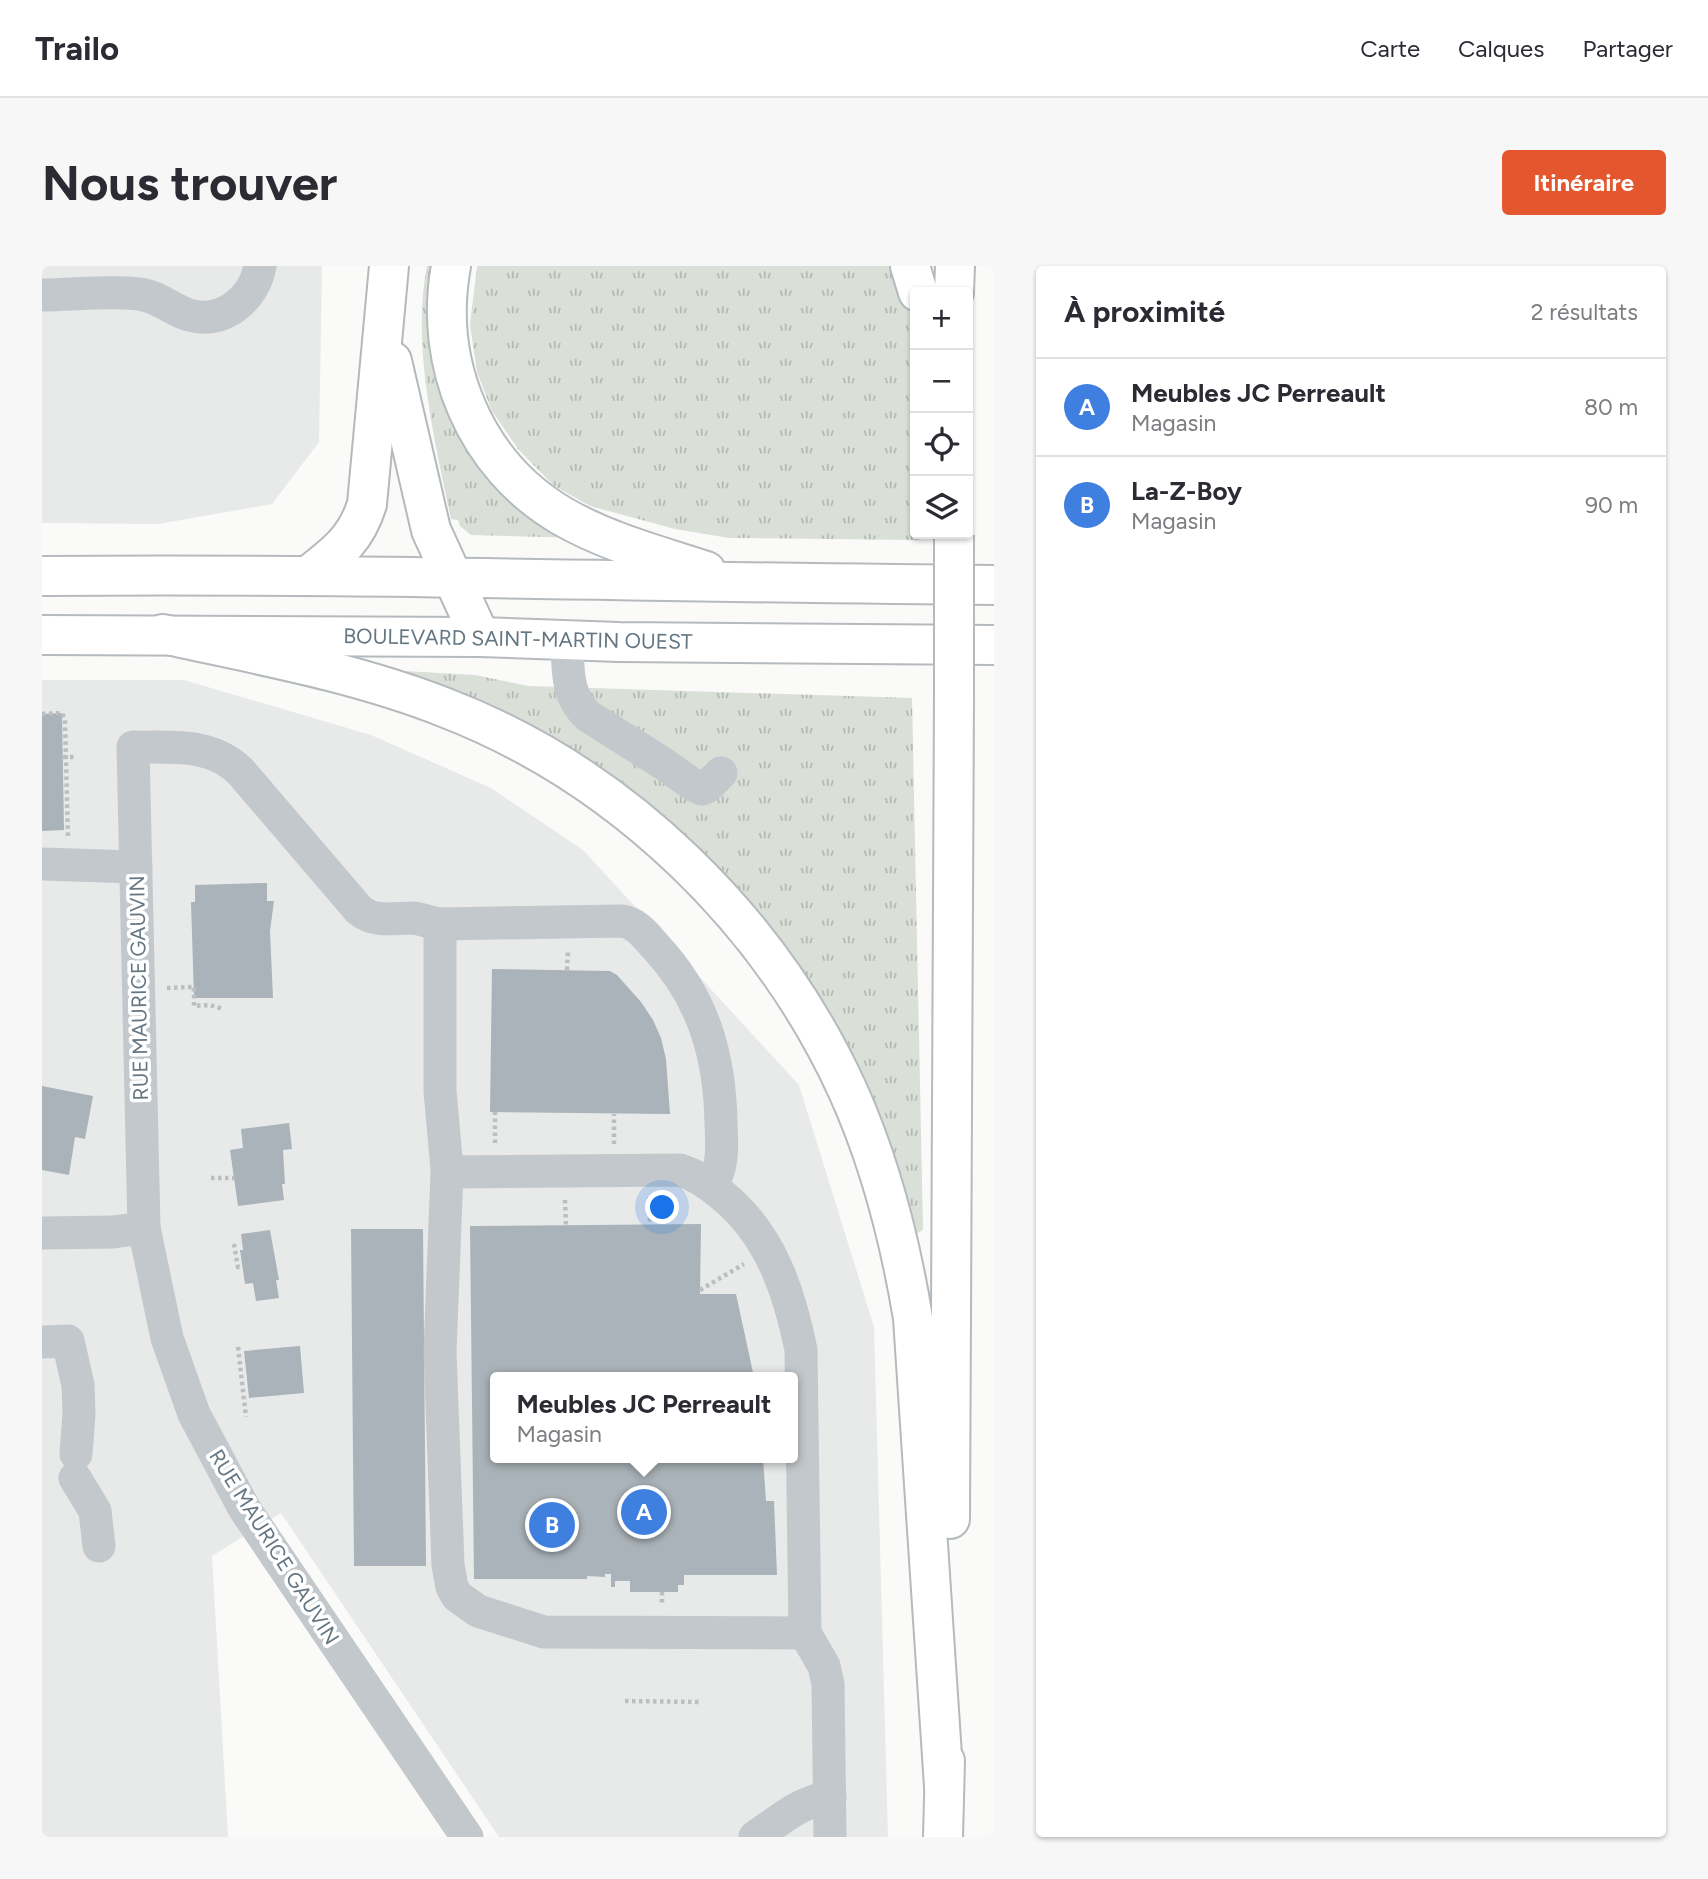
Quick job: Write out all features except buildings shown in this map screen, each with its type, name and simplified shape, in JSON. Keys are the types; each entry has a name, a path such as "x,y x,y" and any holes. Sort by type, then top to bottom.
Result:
{"main road":[{"path":"308,576 348,543 363,516 370,485 389,266"},
{"path":"451,266 446,330 454,373 468,414 502,465 517,482 554,511 610,540 744,584"},
{"path":"910,266 916,287"},
{"path":"954,266 954,287"},
{"path":"385,329 431,530 480,637"},
{"path":"943,1837 949,1633 954,539"},
{"path":"42,576 308,576 744,584 994,585"},
{"path":"163,634 402,691 467,716 534,750 607,797 678,856 744,926 793,992 834,1063 866,1135 887,1199 907,1282 913,1318 944,1786"},
{"name":"BOULEVARD SAINT-MARTIN OUEST","path":"42,635 480,637 567,641 994,645"}],"street":[{"path":"42,295 144,295 186,314 210,316 229,311 241,302 251,290 260,266"},
{"path":"567,641 572,693 588,716 695,786 702,789 707,787 721,774"},
{"name":"RUE MAURICE GAUVIN","path":"440,924 415,918 377,919 363,914 241,772 226,759 200,749 133,747 144,1228 175,1364 194,1414 256,1527 467,1837"},
{"path":"42,864 136,867"},
{"path":"712,1186 720,1167 722,1147 720,1090 712,1046 690,991 667,959 644,934 626,922 440,924 440,1091 447,1172 440,1352 448,1565 452,1587 457,1596 478,1611 544,1632 805,1633"},
{"path":"447,1172 671,1170 689,1173 712,1186 751,1224 768,1249 779,1272 799,1337 803,1369 805,1633 820,1657 826,1674 830,1837"},
{"path":"42,1233 113,1232 144,1228"},
{"path":"42,1342 68,1341 78,1385 76,1466 95,1511 99,1546"},
{"path":"755,1837 800,1806 816,1799 830,1797"}],"path":[{"path":"42,714 62,713 65,720 68,835"},
{"path":"64,757 74,757"},
{"path":"156,988 194,987 194,1006 210,1005 222,1009"},
{"path":"495,1112 495,1146"},
{"path":"614,1114 615,1125"},
{"path":"211,1178 234,1178"},
{"path":"565,1214 566,1225"},
{"path":"650,1214 650,1224"},
{"path":"234,1244 238,1267 242,1266"},
{"path":"700,1290 754,1258"},
{"path":"238,1348 244,1374 246,1417"},
{"path":"625,1701 701,1702"}],"shaded area":[{"path":"42,266 322,266 319,442 272,504 158,524 42,523"},
{"path":"42,680 184,680 371,735 491,788 583,850 799,1085 874,1327 888,1837 499,1837 281,1513 212,1556 228,1837 42,1837"}],"green space":[{"path":"427,266 437,266 442,374 580,538 471,535 460,526 458,520 451,519 432,426 423,360 423,296"},
{"path":"477,266 901,266 910,301 910,539 920,540 729,538 675,529 590,506 553,485 518,449 492,411 477,372 470,325"},
{"path":"404,671 475,675 528,686 912,698 923,1230 910,1237 723,880 403,678"}],"place":[{"name":"Meubles JC Perreault","path":"644,1512"},
{"name":"La-Z-Boy","path":"552,1525"}]}
